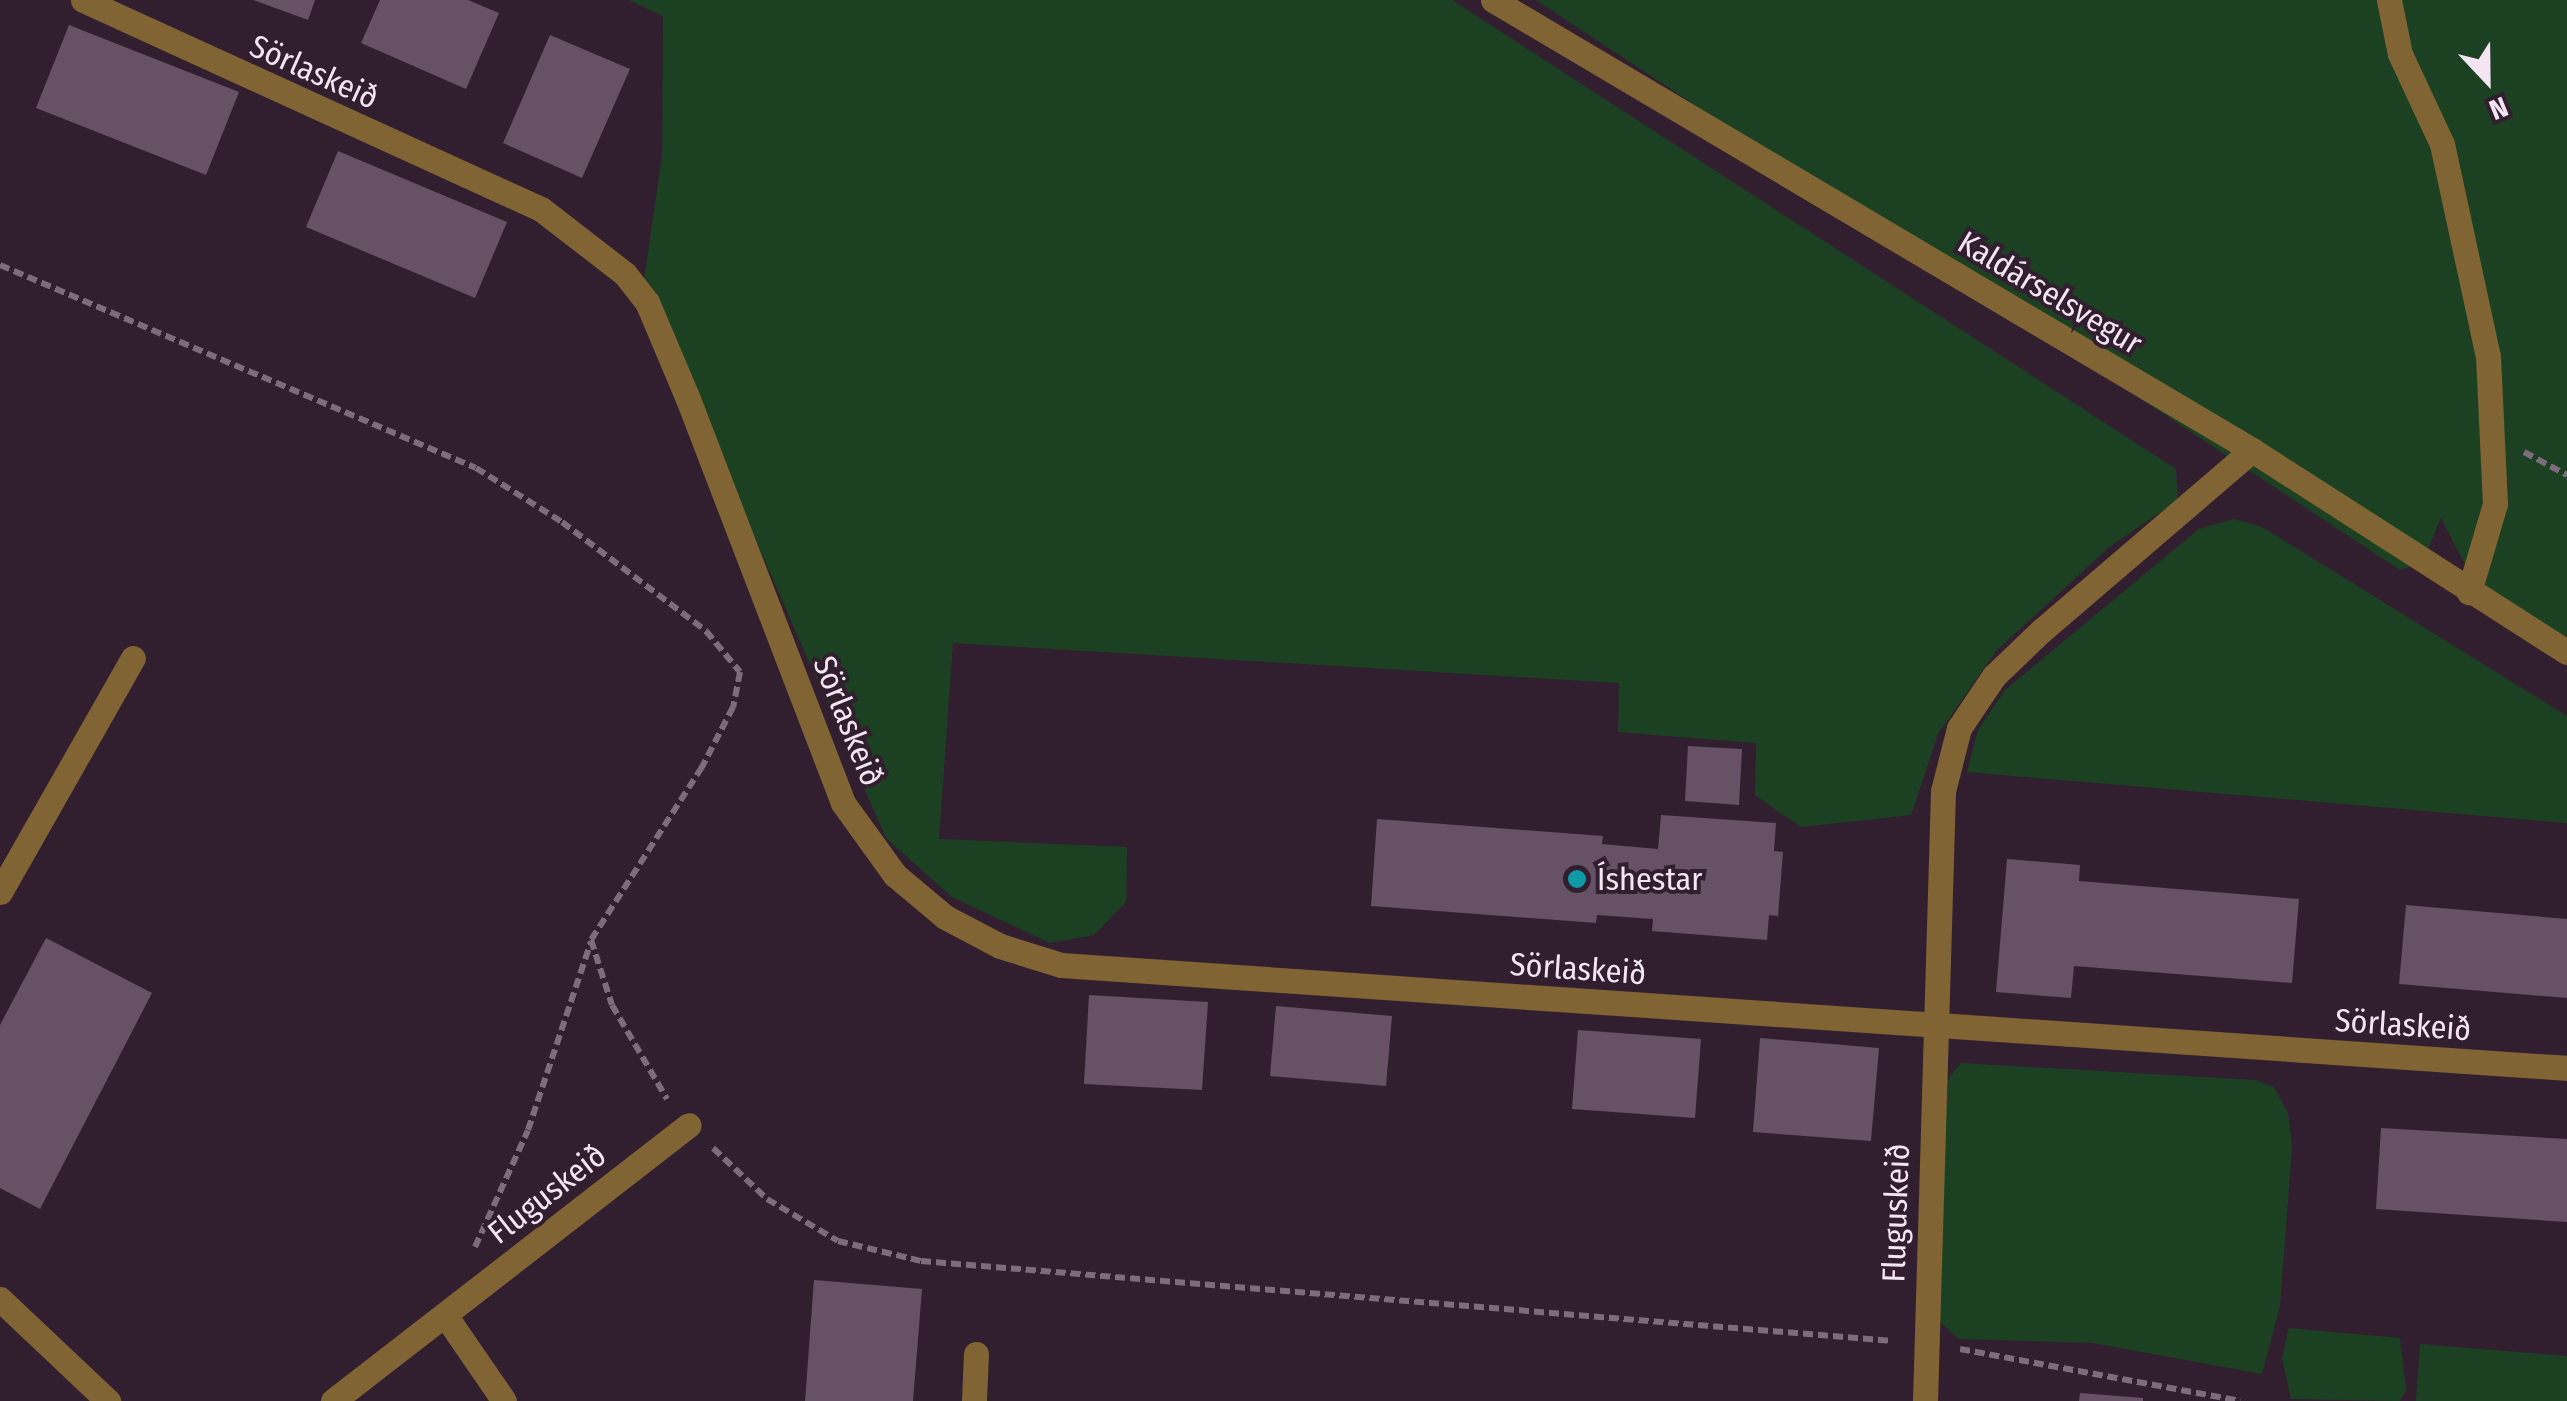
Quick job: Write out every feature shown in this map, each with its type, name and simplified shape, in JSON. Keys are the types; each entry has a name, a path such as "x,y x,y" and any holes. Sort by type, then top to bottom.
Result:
{"street":[{"name":"Sörlaskeið","path":"84,0 542,209 626,274 647,302 688,399 843,804 895,875 946,917 1000,946 1061,965 1936,1028 2567,1068"},
{"name":"Kaldárselsvegur","path":"1493,0 2252,450 2567,652"},
{"path":"2389,0 2400,54 2442,144 2488,356 2496,438 2495,504 2469,592"},
{"path":"1936,1028 1943,791 1960,728 1994,676 2042,630 2252,450"},
{"path":"0,892 133,658"},
{"name":"Fluguskeið","path":"1924,1401 1936,1028"},
{"name":"Fluguskeið","path":"333,1401 690,1125"},
{"path":"0,1298 108,1401"},
{"path":"444,1315 504,1401"},
{"path":"974,1401 976,1354"}],"path":[{"path":"2496,438 2567,475"},
{"path":"473,1251 528,1130 591,940"}],"green space":[{"path":"629,0 1452,0 2176,469 2178,500 2108,548 1996,651 1938,734 1911,815 1801,827 1755,795 1756,743 1618,732 1619,683 953,643 939,839 1127,847 1126,902 1094,935 1050,943 952,897 886,838 720,458 640,308 662,156 663,16"},
{"path":"1536,0 2567,0 2567,663 2490,613 2441,518 2422,563 2400,570"},
{"path":"2234,519 2262,527 2567,716 2567,823 1967,772 1978,730 2005,690 2199,529"},
{"path":"1961,1063 2254,1080 2274,1087 2288,1113 2292,1147 2280,1306 2262,1374 2093,1343 1959,1339 1930,1313 1944,1084"},
{"path":"2289,1328 2400,1338 2406,1390 2400,1401 2291,1399 2282,1358"},
{"path":"2420,1344 2567,1356 2567,1401 2416,1401"}],"building":[{"path":"253,0 315,0 308,20"},
{"path":"380,0 468,0 499,13 466,89 361,43"},
{"path":"69,25 239,92 206,175 36,108"},
{"path":"550,35 630,69 582,178 503,143"},
{"path":"338,151 507,222 475,298 306,227"},
{"path":"1688,746 1742,749 1739,805 1685,801"},
{"name":"Íshestar","path":"1661,815 1776,823 1774,851 1783,852 1778,916 1769,915 1767,940 1652,931 1653,919 1597,915 1596,923 1371,906 1377,819 1603,836 1602,844 1658,849"},
{"path":"2007,859 2080,865 2079,881 2299,899 2292,983 2074,966 2071,998 1996,992"},
{"path":"2406,905 2567,919 2567,998 2399,984"},
{"path":"46,938 152,993 40,1209 0,1188 0,1025"},
{"path":"1089,995 1208,1002 1202,1090 1084,1084"},
{"path":"1276,1006 1392,1016 1386,1086 1270,1076"},
{"path":"1578,1030 1701,1039 1695,1118 1572,1109"},
{"path":"1760,1038 1879,1048 1871,1141 1753,1132"},
{"path":"2381,1128 2567,1139 2567,1222 2376,1209"},
{"path":"814,1280 922,1289 913,1401 805,1401"},
{"path":"2080,1393 2143,1398 2143,1401 2079,1401"}],"place":[{"name":"Íshestar","path":"1577,879"}]}
